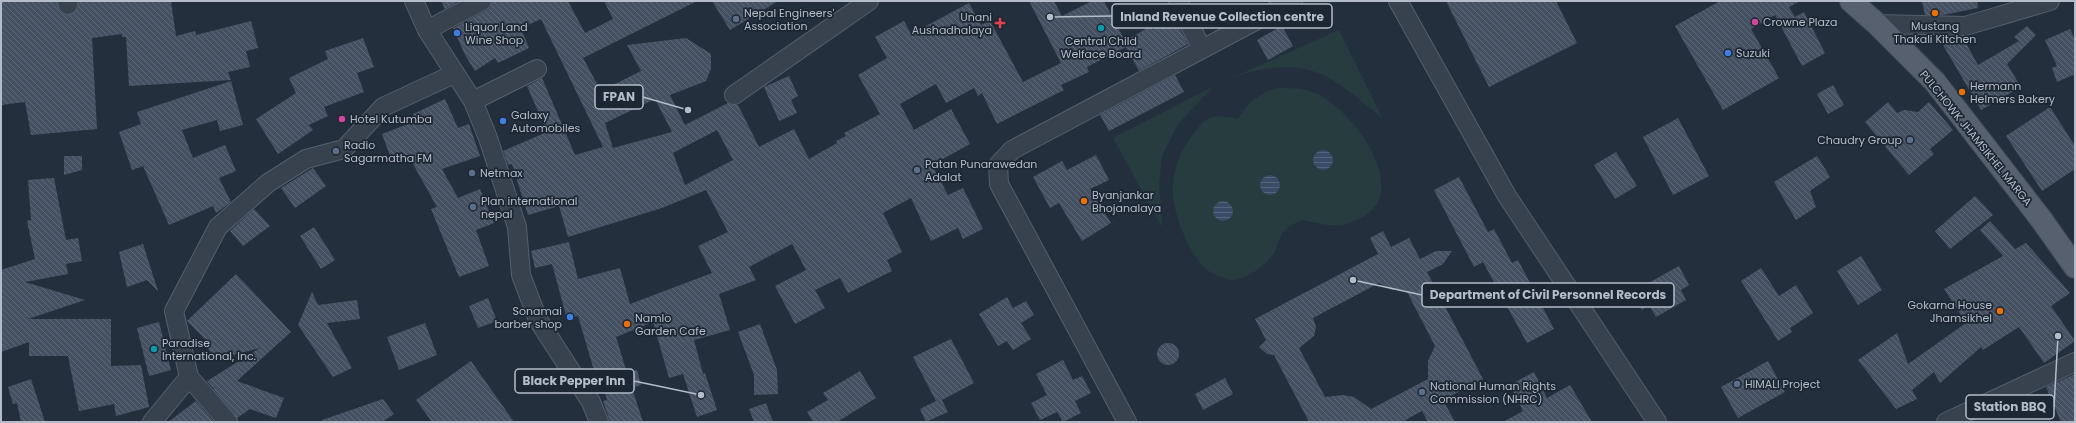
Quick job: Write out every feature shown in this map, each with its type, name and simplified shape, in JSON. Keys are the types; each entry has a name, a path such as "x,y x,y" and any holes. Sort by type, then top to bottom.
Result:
{"main road":[{"name":"PULCHOWK JHAMSIKHEL MARGA","path":"1851,1 1877,24 1935,82 2041,219 2075,267"}],"street":[{"path":"414,1 427,30 472,101 488,138 517,227 521,275 532,304 547,335 591,402 599,422"},
{"path":"427,30 482,1"},
{"path":"734,95 869,1"},
{"path":"1178,1 1202,49"},
{"path":"1127,422 999,184 998,165 1012,150 1293,1"},
{"path":"1398,1 1507,196 1657,422"},
{"path":"1877,24 1965,26 2050,1"},
{"path":"472,101 538,69"},
{"path":"228,422 190,377 174,311 218,227 268,183 306,159 344,149 383,107 454,74"},
{"path":"1946,422 2075,362"},
{"path":"152,422 190,377"}],"green space":[{"path":"1339,30 1383,119 1354,95 1331,79 1299,68 1287,67 1262,69 1227,80"},
{"path":"1214,86 1178,124 1162,156 1159,184 1162,227 1113,138"},
{"path":"1278,88 1302,89 1317,94 1347,116 1373,153 1380,173 1381,191 1374,207 1358,219 1348,224 1331,225 1302,220 1292,225 1284,231 1274,253 1262,266 1245,277 1231,280 1215,275 1206,269 1199,262 1187,241 1177,217 1174,205 1173,183 1175,170 1179,158 1188,141 1206,120 1216,116 1238,119 1250,103 1260,95"}],"water":[{"path":"1323,150 1330,153 1333,160 1330,167 1323,170 1316,167 1313,160 1316,153"},
{"path":"1270,175 1277,178 1280,185 1277,192 1270,195 1263,192 1260,185 1263,178"},
{"path":"1223,201 1230,204 1233,211 1230,218 1223,221 1216,218 1213,211 1216,204"}],"building":[{"path":"1,1 57,1 60,12 70,15 78,8 78,1 171,1 176,36 195,31 196,35 251,21 258,48 246,51 250,67 228,72 231,80 129,86 126,37 122,37 122,34 92,38 97,129 31,135 25,102 1,105"},
{"path":"441,1 459,1 445,9"},
{"path":"492,1 568,1 585,33 613,19 604,1 697,1 583,58 601,91 641,71 627,45 686,38 711,54 711,69 706,81 670,95 685,125 728,103 738,105 759,147 794,129 809,159 837,143 836,141 846,136 844,133 880,114 858,75 887,58 875,37 904,21 911,34 969,3 981,25 990,21 1023,82 1061,63 1029,1 1054,1 1062,16 1092,1 1104,1 1125,41 1151,26 1152,30 1174,18 1188,44 1139,71 1126,47 1087,67 1089,72 1061,85 1064,90 997,124 982,93 978,96 974,88 946,103 936,84 900,104 914,130 951,109 970,144 932,165 948,195 963,188 983,229 963,239 958,228 931,241 911,198 883,213 902,252 887,260 892,271 848,293 840,278 815,290 825,308 795,324 775,286 806,270 792,244 749,267 756,280 719,294 730,330 694,340 703,374 705,373 717,410 697,417 683,374 669,378 653,322 616,337 627,373 637,370 641,385 632,388 643,422 610,422 603,401 607,400 600,373 595,374 578,316 567,319 552,264 535,268 531,251 569,242 578,279 620,268 630,304 712,273 698,246 728,232 706,190 662,208 568,237 559,206 528,215 512,164 508,165 503,151 547,132 527,86 542,78 575,155 603,147 541,19 521,28 529,48 498,63 495,58 475,71 465,55 453,28 487,10 491,6","holes":["655,99 672,132 613,148 605,123","717,130 733,160 685,185 673,153"]},
{"name":"Nepal Engineers' Association","path":"712,1 778,1 730,30"},
{"path":"1446,1 1556,1 1577,43 1489,87"},
{"name":"Suzuki","path":"1720,1 1800,1 1789,7 1795,17 1804,12 1825,53 1802,66 1775,15 1751,29 1779,78 1723,110 1675,26"},
{"path":"1922,1 1977,1 1978,8 1943,15 1925,15"},
{"path":"1282,26 1293,46 1268,60 1257,40"},
{"path":"2027,26 2036,35 2007,64 2021,87 1981,110 1943,45 1962,36 1978,65 2019,41 2014,37"},
{"path":"2070,29 2075,40 2075,74 2057,82 2052,68 2057,66 2045,40"},
{"path":"363,38 374,67 357,73 364,92 324,107 328,116 309,125 313,130 278,154 256,119 296,93 289,78 328,59 325,51"},
{"path":"1175,75 1184,92 1109,131 1100,115"},
{"path":"789,76 798,96 791,100 797,113 779,121 764,87"},
{"path":"231,81 243,125 220,131 217,120 182,130 193,158 225,145 236,171 219,178 231,202 216,213 213,206 169,225 143,166 132,170 119,132 141,124 137,112"},
{"path":"1833,85 1844,105 1828,114 1817,94"},
{"path":"445,99 458,128 469,124 480,156 442,169 458,198 480,189 494,223 476,230 489,266 459,277 431,209 437,207 408,155 392,161 382,134 416,121 413,114"},
{"name":"Chaudry Group","path":"1888,102 1897,113 1904,110 1918,112 1929,102 1953,130 1930,149 1934,154 1909,175 1865,122"},
{"path":"2050,107 2075,146 2075,169 2042,191 2006,136"},
{"path":"1678,118 1709,176 1673,195 1643,137"},
{"path":"1616,152 1637,186 1615,199 1594,165"},
{"path":"1096,155 1109,180 1090,189 1111,223 1082,241 1059,203 1050,208 1033,177 1062,161 1067,170"},
{"path":"64,156 82,156 82,170 64,175"},
{"path":"1817,156 1830,177 1810,191 1816,207 1796,220 1774,182"},
{"path":"313,168 326,186 295,208 281,188"},
{"path":"1459,177 1488,232 1494,229 1512,263 1518,260 1554,329 1527,343 1483,262 1474,267 1434,190"},
{"path":"54,178 66,240 78,238 82,261 66,264 68,274 25,282 85,300 28,319 111,319 111,366 141,365 149,407 116,416 114,404 79,411 68,356 29,356 29,342 1,352 1,270 35,259 27,221 31,220 28,180"},
{"path":"1975,196 1993,215 1950,249 1935,231"},
{"path":"254,209 270,226 243,246 230,231"},
{"path":"1990,221 2015,249 2026,243 2070,293 2051,306 2075,341 2044,363 2019,327 1983,350 1981,347 1940,383 1934,372 1912,390 1917,399 1896,409 1858,360 1897,333 1908,364 1966,323 1944,289 2003,256 1980,230"},
{"path":"314,227 335,260 321,269 300,236"},
{"path":"1383,231 1391,247 1409,238 1420,259 1436,251 1452,251 1443,264 1427,272 1483,379 1443,400 1455,422 1428,422 1422,411 1402,422 1309,422 1274,355 1267,354 1259,347 1266,340 1255,319 1378,254 1370,238","holes":["1379,283 1392,290 1406,290 1435,346 1428,361 1428,379 1371,409 1354,397 1343,395 1325,397 1299,348 1314,336 1316,327 1313,318"]},
{"path":"143,244 158,291 147,280 127,287 119,252"},
{"path":"1861,256 1882,290 1858,305 1837,271"},
{"path":"1679,266 1689,285 1681,290 1686,300 1656,317 1649,305 1642,310 1632,292"},
{"path":"1761,268 1779,296 1796,285 1813,313 1790,328 1792,332 1778,341 1741,281"},
{"path":"236,274 291,332 237,381 284,398 276,418 250,409 237,418 213,389 216,387 213,388 207,381 260,348 217,359 203,343 206,340 187,321"},
{"path":"312,292 318,305 357,300 360,319 327,323 352,368 333,377 298,325"},
{"path":"1007,297 1013,308 1026,301 1034,315 1021,323 1031,339 1013,350 1007,341 998,346 979,314"},
{"path":"488,298 497,321 478,328 469,306"},
{"name":"Paradise International, Inc.","path":"159,322 171,370 149,376 137,328"},
{"path":"425,323 437,355 399,370 387,337"},
{"path":"760,324 777,370 778,394 754,395 754,375 738,332"},
{"path":"951,339 974,383 942,400 948,412 926,422 920,409 936,401 913,357"},
{"path":"1168,343 1176,346 1179,354 1176,362 1168,365 1160,362 1157,354 1160,346"},
{"path":"1063,360 1073,380 1082,376 1091,393 1075,401 1081,413 1063,422 1057,412 1040,420 1031,403 1047,395 1036,374"},
{"path":"471,361 514,422 432,422 416,400"},
{"path":"1768,361 1785,392 1738,418 1721,387"},
{"path":"860,371 876,398 837,422 813,422 807,412 828,400 823,393"},
{"path":"1534,372 1547,398 1570,385 1592,422 1503,422 1523,411 1510,385"},
{"path":"2075,374 2075,422 2061,422 2046,387"},
{"path":"1225,378 1233,394 1203,410 1195,394"},
{"path":"31,379 45,422 21,422 17,403 13,404 8,387"},
{"path":"383,399 394,414 382,422 322,422 322,420"},
{"path":"196,401 214,422 168,422"},
{"path":"766,403 773,422 754,422 749,409"}],"place":[{"name":"Mustang Thakali Kitchen","path":"1935,13"},
{"name":"Inland Revenue Collection centre","path":"1050,17"},
{"name":"Nepal Engineers' Association","path":"736,19"},
{"name":"Crowne Plaza","path":"1755,22"},
{"name":"Unani Aushadhalaya","path":"1000,23"},
{"name":"Central Child Welface Board","path":"1101,28"},
{"name":"Liquor Land Wine Shop","path":"457,33"},
{"name":"Suzuki","path":"1728,53"},
{"name":"Hermann Helmers Bakery","path":"1962,92"},
{"name":"FPAN","path":"688,110"},
{"name":"Hotel Kutumba","path":"342,119"},
{"name":"Galaxy Automobiles","path":"503,121"},
{"name":"Chaudry Group","path":"1910,140"},
{"name":"Radio Sagarmatha FM","path":"336,151"},
{"name":"Patan Punarawedan Adalat","path":"917,170"},
{"name":"Netmax","path":"472,173"},
{"name":"Byanjankar Bhojanalaya","path":"1084,201"},
{"name":"Plan international nepal","path":"473,207"},
{"name":"Department of Civil Personnel Records","path":"1353,280"},
{"name":"Gokarna House Jhamsikhel","path":"2000,311"},
{"name":"Sonamai barber shop","path":"570,317"},
{"name":"Namlo Garden Cafe","path":"627,324"},
{"name":"Station BBQ","path":"2058,336"},
{"name":"Paradise International, Inc.","path":"154,349"},
{"name":"HIMALI Project","path":"1737,384"},
{"name":"National Human Rights Commission (NHRC)","path":"1422,392"},
{"name":"Black Pepper Inn","path":"701,395"}]}
